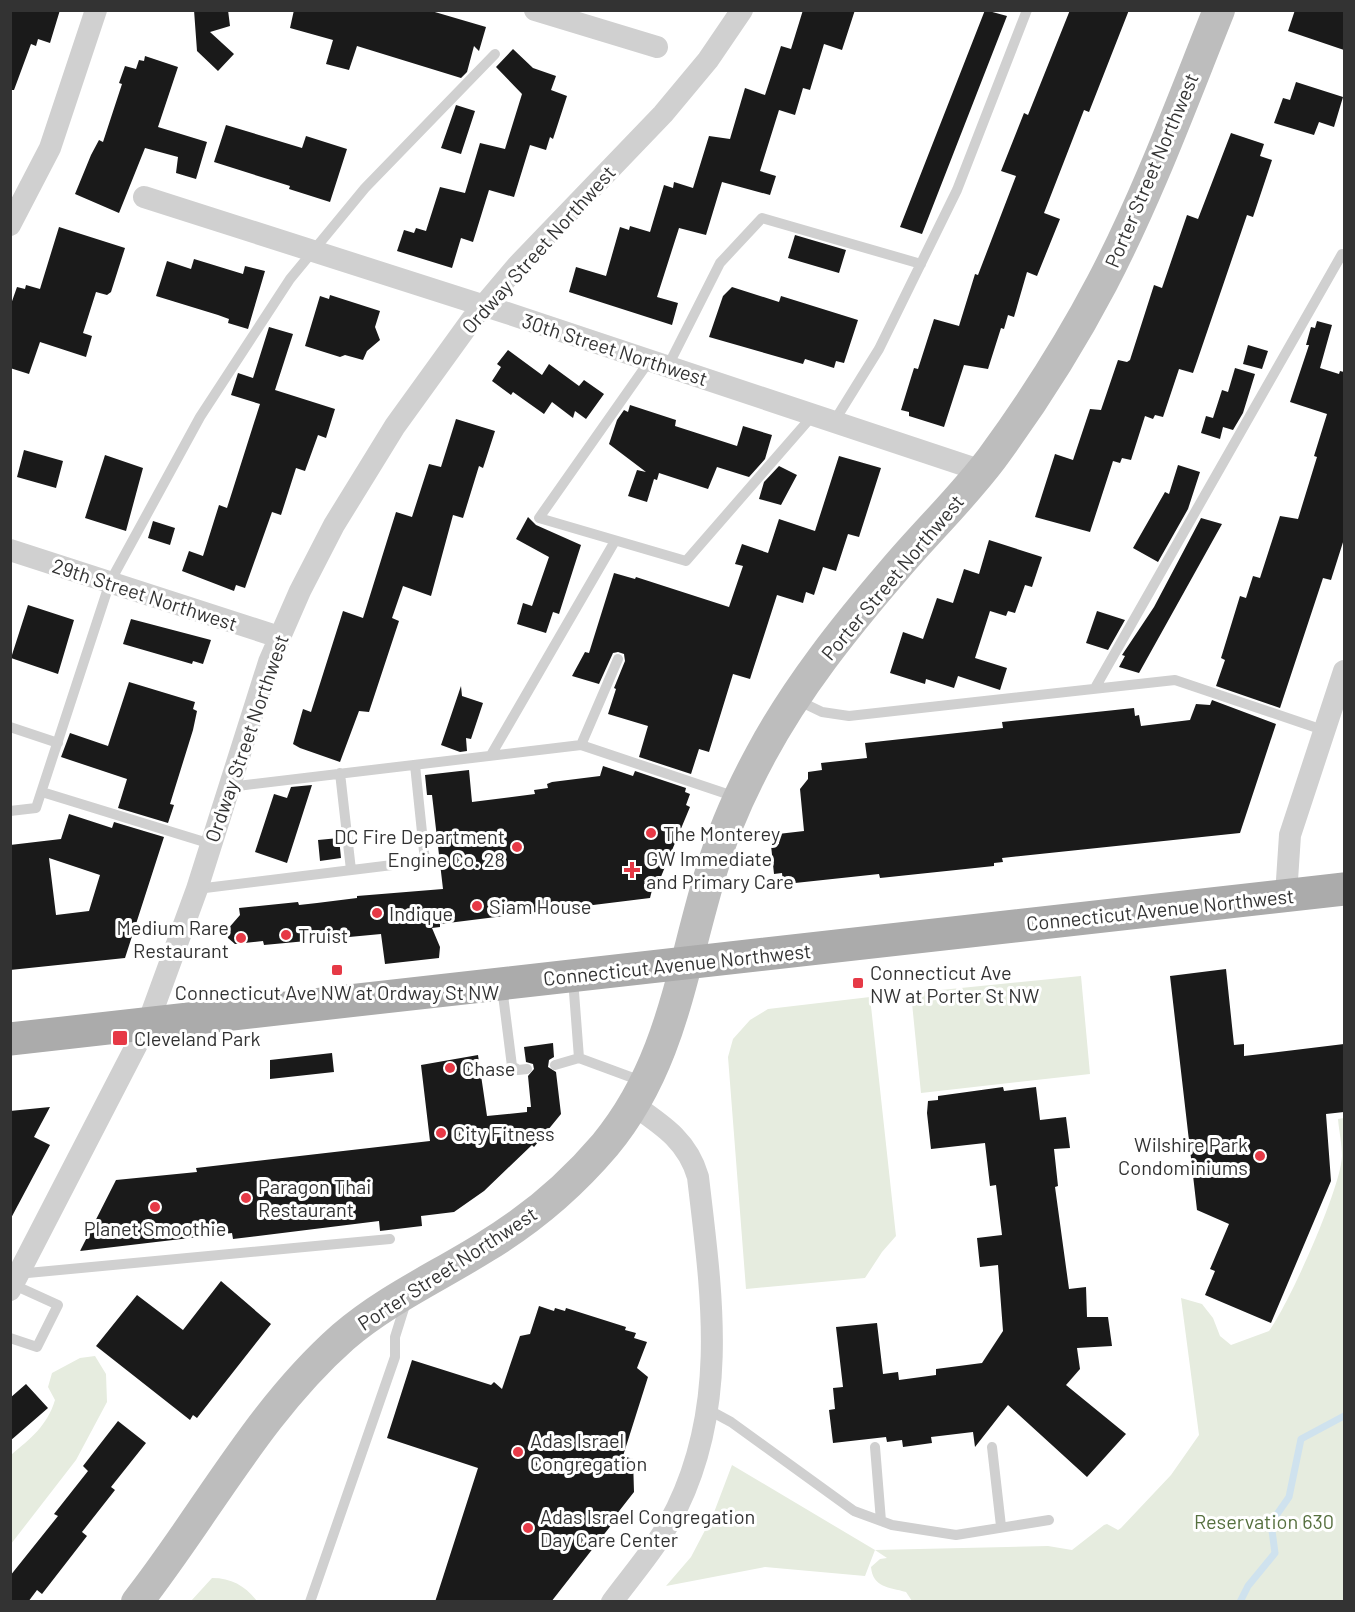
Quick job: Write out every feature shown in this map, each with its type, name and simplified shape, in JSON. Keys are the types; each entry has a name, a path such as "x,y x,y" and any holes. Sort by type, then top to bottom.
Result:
{"main road":[{"name":"Connecticut Avenue Northwest","path":"10,1039 1344,889"}],"street":[{"path":"10,225 50,148 96,10"},
{"path":"534,10 657,47"},
{"name":"Ordway Street Northwest","path":"13,1281 148,1023 197,889 228,787 279,637 322,547 363,475 411,402 483,305 517,266 663,114 708,60 742,10"},
{"name":"Porter Street Northwest","path":"137,1602 195,1525 250,1441 297,1383 361,1323 487,1246 550,1199 582,1171 641,1095 664,1046 712,867 739,798 762,752 795,699 870,598 982,471 1045,382 1102,283 1140,204 1219,10"},
{"name":"30th Street Northwest","path":"144,198 483,305 982,471"},
{"name":"29th Street Northwest","path":"10,550 279,637"},
{"path":"1286,895 1290,835 1344,672"},
{"path":"612,1602 653,1548 677,1508 694,1466 707,1409 713,1368 714,1319 698,1177 694,1163 678,1139 641,1095"}],"lane":[{"path":"921,264 762,218 720,263 659,363 539,518 686,561 825,417 879,349 921,264 957,190 1027,10"},
{"path":"10,811 36,808 110,582 200,417 267,313 365,188 495,54"},
{"path":"1095,688 1342,254"},
{"path":"491,755 615,540"},
{"path":"581,745 618,659"},
{"path":"795,699 822,712 849,716 1175,680 1323,730"},
{"path":"10,727 58,743"},
{"path":"228,787 581,745 739,798"},
{"path":"197,889 425,861 415,765"},
{"path":"340,774 351,870"},
{"path":"42,792 210,844"},
{"path":"572,975 579,1058"},
{"path":"502,984 512,1066 518,1070 527,1069"},
{"path":"555,1065 579,1058 641,1095"},
{"path":"13,1281 390,1239"},
{"path":"10,1338 37,1347 58,1305 13,1281"},
{"path":"310,1602 333,1528 356,1474 395,1357 395,1337 410,1291"},
{"path":"707,1409 731,1422 854,1511 881,1521 956,1535 1000,1526 1049,1520"},
{"path":"875,1447 881,1521"},
{"path":"992,1447 1000,1526"}],"green space":[{"path":"1081,976 1090,1074 921,1093 911,993"},
{"path":"870,997 896,1236 865,1278 746,1289 728,1057 733,1039 750,1020 768,1009"},
{"name":"Reservation 630","path":"1344,1118 1344,1601 912,1601 906,1592 883,1586 875,1579 871,1567 880,1559 887,1558 875,1550 1048,1546 1072,1550 1104,1525 1107,1524 1118,1530 1121,1528 1171,1475 1199,1435 1181,1298 1202,1304 1213,1318 1220,1336 1231,1345 1269,1331 1301,1272 1333,1193 1342,1156 1338,1119"},
{"path":"95,1356 106,1374 107,1402 76,1460 11,1544 11,1455 37,1431 52,1409 55,1400 48,1387 52,1373 80,1358"},
{"path":"732,1465 875,1550 865,1576 765,1567 666,1586 691,1557 713,1515"},
{"path":"212,1578 226,1579 238,1584 257,1601 191,1601"}],"building":[{"path":"10,10 60,10 50,43 38,39 36,46 31,44 14,90 10,90"},
{"path":"194,10 228,10 230,26 210,32 234,54 218,71 197,51"},
{"path":"294,10 428,10 486,27 479,51 474,46 467,72 461,78 357,46 349,70 326,64 333,40 290,28"},
{"path":"803,10 855,10 842,50 824,44 810,90 803,88 795,115 779,110 760,171 776,176 770,195 722,182 706,235 679,228 657,297 678,303 672,325 569,292 576,267 606,276 620,227 629,230 630,226 650,232 664,185 673,188 674,182 693,188 709,136 730,139 745,88 765,95 781,46 791,49"},
{"path":"985,10 1007,16 922,234 900,227"},
{"path":"1070,10 1129,10 1089,112 1084,110 1044,213 1060,219 1037,276 1027,272 1014,317 1008,315 1004,329 1001,328 988,369 964,365 944,427 909,416 909,412 901,410 914,368 918,369 934,319 959,326 975,274 978,275 1016,176 1001,171 1024,113 1028,115"},
{"path":"1295,10 1344,10 1344,50 1288,31"},
{"path":"513,49 533,68 556,76 551,90 567,96 553,139 550,137 546,150 530,145 514,197 489,190 473,242 461,238 452,268 397,251 404,230 414,233 416,228 426,231 440,187 465,193 480,143 505,149 522,94 496,67"},
{"path":"145,56 178,67 158,127 207,142 196,179 176,173 178,157 145,148 119,213 75,194 99,140 103,142 122,84 119,83 125,66 136,69 139,60 144,61"},
{"path":"1296,82 1343,97 1334,127 1319,122 1314,135 1274,123 1283,98 1290,100"},
{"path":"456,105 475,111 461,154 441,148"},
{"path":"226,125 302,148 306,136 347,149 330,202 289,189 290,186 214,162"},
{"path":"1231,133 1264,144 1260,156 1272,160 1253,217 1247,215 1193,373 1179,369 1163,417 1155,415 1153,419 1145,416 1131,460 1122,458 1120,463 1113,461 1090,532 1035,517 1055,454 1073,460 1090,409 1101,410 1118,360 1127,362 1130,360 1154,285 1162,288 1187,215 1198,219"},
{"path":"59,227 125,248 111,292 107,295 96,292 83,333 92,336 86,357 40,342 29,374 10,368 10,307 17,287 25,289 26,285 40,289"},
{"path":"795,235 846,250 839,273 788,258"},
{"path":"194,259 243,274 245,266 265,271 248,329 228,323 229,319 218,315 156,296 167,261 191,269"},
{"path":"732,287 779,302 781,296 858,320 844,363 836,361 834,368 805,359 803,364 709,337 723,296"},
{"path":"330,295 380,311 375,327 380,340 367,351 363,360 345,355 340,357 305,346 320,296 329,299"},
{"path":"1317,321 1332,325 1320,368 1339,374 1340,371 1344,372 1344,539 1331,580 1323,578 1280,708 1216,686 1225,660 1221,658 1240,596 1246,598 1253,576 1260,578 1280,516 1298,519 1317,457 1314,456 1327,414 1290,402 1309,345 1306,345 1311,327 1315,328"},
{"path":"269,327 293,334 275,390 335,409 326,438 318,435 305,471 296,468 281,515 272,512 245,588 236,585 234,591 182,571 189,551 203,556 219,505 227,508 260,404 231,395 238,373 253,378"},
{"path":"1248,345 1268,351 1262,369 1243,364"},
{"path":"508,350 542,375 549,364 579,386 584,380 604,394 586,419 575,411 573,418 552,402 544,414 513,392 511,395 492,381 501,367 497,364"},
{"path":"1235,368 1255,374 1243,413 1233,430 1223,427 1220,439 1201,433 1206,416 1213,418 1222,390 1228,392"},
{"path":"630,405 676,420 675,426 737,446 743,426 772,435 765,459 749,477 717,467 708,489 659,473 657,480 654,479 647,502 628,496 637,470 646,472 609,444 617,420 624,410 628,412"},
{"path":"456,419 495,431 483,468 479,466 463,518 453,515 431,596 403,586 392,618 399,621 369,712 359,711 340,762 300,748 293,744 303,709 311,712 343,611 363,618 396,512 412,517 429,464 441,467"},
{"path":"24,450 63,461 56,488 17,477"},
{"path":"105,455 143,468 126,531 85,518"},
{"path":"839,456 881,468 859,537 848,534 836,571 823,567 814,595 806,592 803,603 777,595 750,679 733,674 709,752 699,749 691,774 639,757 648,726 608,714 616,689 614,688 625,661 624,654 613,653 599,684 572,676 585,652 589,653 614,573 635,579 636,577 729,607 743,566 735,564 742,544 768,553 779,519 815,531"},
{"path":"1178,465 1200,472 1188,509 1158,562 1133,548 1165,492 1169,494"},
{"path":"779,466 797,475 781,505 759,499 764,482"},
{"path":"528,517 536,525 581,545 559,614 553,612 546,633 517,624 523,603 532,606 549,557 516,539"},
{"path":"1201,518 1222,524 1139,673 1119,667 1125,656 1122,655 1154,607"},
{"path":"153,521 175,528 170,545 148,538"},
{"path":"989,540 1042,557 1032,587 1025,585 1015,613 1008,611 1006,616 990,611 975,658 1007,668 1000,690 958,676 954,688 926,679 925,684 890,673 903,632 923,639 937,598 953,603 964,569 979,574"},
{"path":"28,605 74,620 58,674 11,658"},
{"path":"1097,611 1125,620 1108,650 1086,643"},
{"path":"131,619 211,640 203,664 193,661 192,664 123,644"},
{"path":"129,682 195,702 193,709 197,711 193,730 170,804 174,805 168,823 118,808 127,779 61,757 70,733 108,746"},
{"path":"461,686 462,696 483,703 471,739 466,738 467,751 460,752 441,745"},
{"path":"1212,700 1276,724 1240,833 1002,858 1003,862 994,863 994,866 880,878 879,874 795,883 795,881 783,882 782,873 774,874 771,845 779,844 778,834 804,831 800,789 808,779 808,772 822,770 821,763 867,758 865,743 1003,728 1002,722 1134,708 1135,716 1139,715 1141,726 1190,720 1196,704 1210,705"},
{"path":"603,766 633,776 635,771 686,788 685,792 690,794 686,805 690,807 650,898 440,924 440,927 432,928 440,947 439,958 385,964 381,934 264,945 263,941 235,944 228,938 227,930 240,915 239,908 298,902 299,905 357,898 357,896 443,889 432,795 427,795 425,775 469,770 472,802 535,794 534,790 548,788 547,784 552,782 600,776"},
{"path":"312,785 287,863 255,852 274,794 287,798 291,787"},
{"path":"69,814 112,828 114,822 164,837 125,958 10,970 10,845 61,839","holes":["49,858 100,875 89,911 56,915"]},
{"path":"339,838 341,858 320,861 318,840"},
{"name":"Wilshire Park Condominiums","path":"1226,969 1234,1045 1244,1044 1244,1056 1344,1044 1344,1112 1326,1114 1331,1181 1271,1323 1205,1295 1215,1271 1210,1269 1229,1224 1197,1210 1170,976"},
{"path":"553,1043 554,1057 549,1060 548,1067 556,1072 561,1114 534,1147 532,1145 484,1191 454,1212 421,1216 422,1226 380,1231 379,1221 233,1239 232,1233 80,1251 116,1180 197,1172 196,1168 430,1141 421,1065 478,1055 487,1116 527,1112 527,1107 531,1107 528,1076 534,1069 533,1064 526,1062 524,1047"},
{"path":"332,1053 334,1072 270,1079 270,1060"},
{"path":"1003,1087 1004,1091 1036,1087 1040,1120 1066,1117 1070,1148 1054,1149 1058,1186 1055,1187 1069,1289 1086,1287 1087,1317 1108,1317 1112,1346 1077,1348 1080,1369 1066,1385 1126,1434 1087,1477 1008,1405 975,1447 973,1432 931,1437 932,1443 903,1447 902,1440 887,1442 886,1437 833,1443 829,1410 835,1409 833,1388 843,1387 836,1327 877,1323 883,1374 898,1372 899,1380 936,1375 936,1369 982,1363 1003,1331 998,1265 980,1267 977,1238 1002,1235 996,1185 990,1186 985,1143 931,1149 927,1113 928,1101 938,1100 938,1096"},
{"path":"50,1107 34,1137 50,1145 10,1220 10,1111"},
{"path":"221,1281 271,1324 197,1418 193,1415 190,1420 96,1346 137,1295 183,1330"},
{"name":"Adas Israel Congregation","path":"539,1306 554,1311 555,1308 565,1311 566,1308 626,1327 625,1330 636,1333 634,1338 647,1342 637,1368 648,1377 623,1456 633,1459 634,1492 616,1515 616,1519 551,1602 435,1602 478,1468 387,1438 412,1360 491,1385 494,1382 502,1389 520,1336 530,1334"},
{"path":"26,1384 48,1408 10,1441 10,1398"},
{"path":"118,1421 146,1443 111,1487 115,1490 82,1532 87,1536 42,1594 37,1590 28,1602 10,1602 10,1576 58,1516 54,1514 88,1471 83,1466"}],"waterway":[{"path":"1240,1602 1248,1586 1275,1553 1271,1523 1289,1497 1301,1439 1344,1416"}],"place":[{"name":"The Monterey","path":"651,833"},
{"name":"DC Fire Department Engine Co. 28","path":"517,847"},
{"name":"GW Immediate and Primary Care","path":"632,870"},
{"name":"Siam House","path":"477,906"},
{"name":"Indique","path":"377,913"},
{"name":"Truist","path":"286,935"},
{"name":"Medium Rare Restaurant","path":"241,938"},
{"name":"Connecticut Ave NW at Ordway St NW","path":"337,970"},
{"name":"Connecticut Ave NW at Porter St NW","path":"858,983"},
{"name":"Cleveland Park","path":"120,1038"},
{"name":"Chase","path":"450,1068"},
{"name":"City Fitness","path":"441,1133"},
{"name":"Wilshire Park Condominiums","path":"1260,1156"},
{"name":"Paragon Thai Restaurant","path":"246,1198"},
{"name":"Planet Smoothie","path":"155,1207"},
{"name":"Adas Israel Congregation","path":"518,1452"},
{"name":"Adas Israel Congregation Day Care Center","path":"528,1528"}]}
